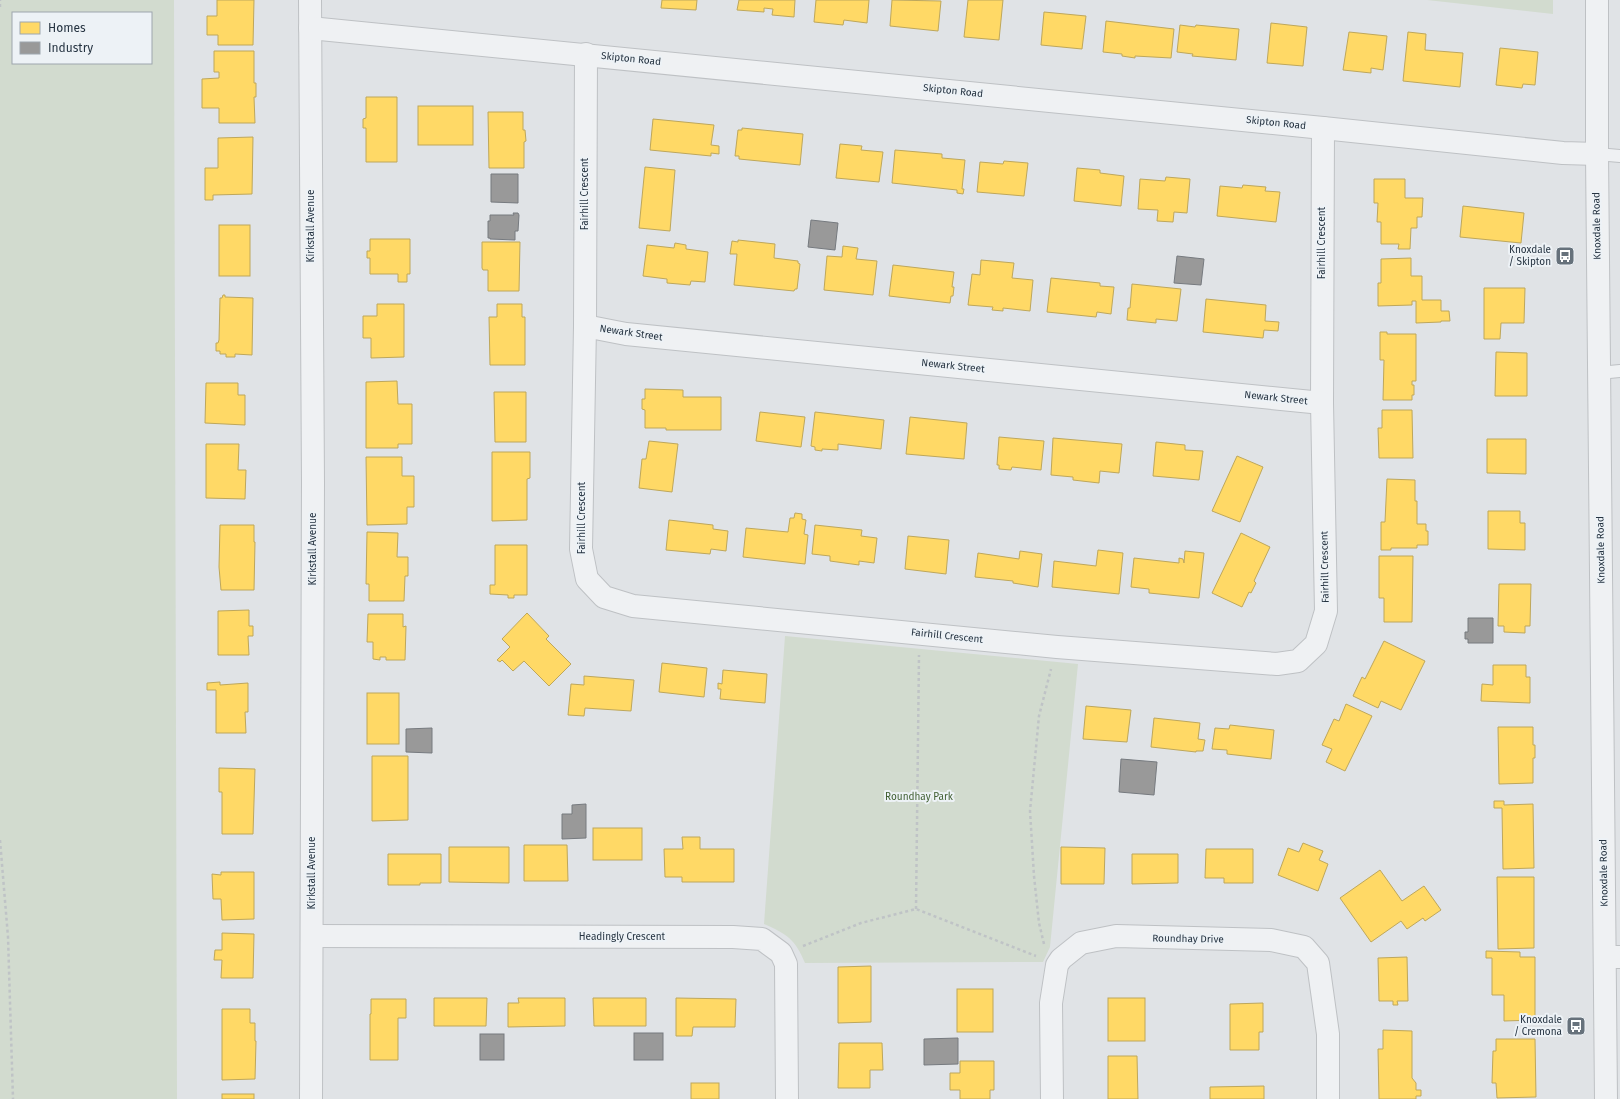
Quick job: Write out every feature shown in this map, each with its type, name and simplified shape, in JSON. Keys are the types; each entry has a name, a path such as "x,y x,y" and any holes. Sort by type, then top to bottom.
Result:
{"street":[{"name":"Kirkstall Avenue","path":"310,0 313,474 311,1099"},
{"name":"Knoxdale Road","path":"1597,0 1599,373 1612,957 1606,1099"},
{"name":"Skipton Road","path":"310,28 586,54 1563,153 1597,154"},
{"name":"Fairhill Crescent","path":"586,54 585,326 581,549 587,579 604,597 633,606 1057,647 1277,664 1298,661 1316,644 1326,611 1322,403 1323,128"},
{"name":"Newark Street","path":"585,326 626,334 1322,403"},
{"name":"Headingly Crescent","path":"312,936 733,936 762,939 781,953 786,964"},
{"name":"Roundhay Drive","path":"1058,965 1061,959 1081,943 1116,936 1270,940 1304,947 1318,963 1328,1034 1328,1099"},
{"path":"786,964 787,1099"},
{"path":"1052,1099 1051,1003 1058,965"}],"lane":[{"path":"1597,154 1620,156"},
{"path":"1599,373 1620,371"}],"path":[{"path":"0,0 0,8"},
{"path":"916,909 919,633"},
{"path":"1057,647 1039,716 1030,811 1039,924 1046,950 1058,965"},
{"path":"0,840 8,937 13,1099"},
{"path":"786,964 800,947 861,923 916,909 1058,965"}],"green space":[{"path":"0,0 174,0 177,1099 0,1099"},
{"path":"1427,0 1553,0 1553,14"},
{"name":"Roundhay Park","path":"785,636 1078,664 1050,947 1043,962 805,963 798,948 789,938 779,931 764,924"}],"building: Homes":[{"path":"217,0 254,0 253,45 218,45 218,35 207,35 207,16 217,16"},
{"path":"662,0 697,0 696,10 661,8"},
{"path":"739,0 795,0 794,17 772,15 773,9 764,8 764,12 737,10"},
{"path":"816,0 869,0 867,23 844,20 843,25 814,22"},
{"path":"892,0 941,1 938,31 890,26"},
{"path":"968,0 1003,0 999,40 964,37"},
{"path":"1044,12 1086,16 1082,49 1041,45"},
{"path":"1106,21 1174,29 1171,58 1135,56 1135,58 1122,56 1122,54 1103,52"},
{"path":"1271,23 1307,27 1303,66 1267,63"},
{"path":"1180,25 1239,29 1236,60 1192,56 1193,54 1177,52"},
{"path":"1349,32 1387,36 1383,70 1371,68 1371,73 1343,70"},
{"path":"1408,32 1426,34 1425,50 1463,53 1460,87 1403,81"},
{"path":"1500,48 1538,52 1535,85 1523,84 1522,88 1496,85"},
{"path":"214,51 254,51 254,83 256,83 256,97 254,97 255,123 219,123 219,108 202,108 202,79 219,78 219,72 214,72"},
{"path":"366,97 397,97 397,162 366,162 366,128 363,128 363,119 366,118"},
{"path":"418,106 473,106 473,145 418,145"},
{"path":"488,112 523,112 523,130 525,130 526,141 524,142 524,168 489,168"},
{"path":"653,119 714,125 711,145 719,146 719,154 711,153 711,156 650,150"},
{"path":"742,128 803,134 800,165 739,159 739,156 735,156 738,130 742,130"},
{"path":"253,137 252,194 213,195 213,200 205,200 205,168 218,168 218,138"},
{"path":"840,144 862,146 861,150 883,152 879,182 836,178"},
{"path":"895,150 942,154 942,158 965,160 962,189 964,189 963,194 957,193 957,190 892,183"},
{"path":"1004,161 1028,163 1024,196 977,192 980,162 1003,164"},
{"path":"645,167 675,170 670,231 639,228"},
{"path":"1077,168 1100,170 1100,173 1124,176 1121,206 1074,201"},
{"path":"1166,177 1190,179 1187,213 1174,212 1173,222 1157,221 1158,210 1138,209 1140,179 1165,181"},
{"path":"1374,179 1405,179 1405,198 1423,198 1422,217 1417,217 1417,228 1411,228 1410,249 1398,249 1399,244 1381,244 1381,222 1377,222 1378,203 1374,203"},
{"path":"1243,185 1266,187 1265,191 1280,192 1276,222 1217,216 1220,186 1242,188"},
{"path":"1463,206 1524,213 1521,243 1460,237"},
{"path":"219,225 250,225 250,276 219,276"},
{"path":"370,239 410,239 410,274 407,274 407,282 398,282 398,274 370,274 370,258 367,258 367,251 370,251"},
{"path":"738,240 775,244 774,258 798,261 800,264 797,289 794,291 734,285 737,254 730,254 732,241 738,242"},
{"path":"482,242 520,242 519,291 488,291 488,270 483,270 482,268"},
{"path":"675,243 686,245 686,249 708,252 705,282 691,281 690,285 667,283 667,279 643,276 647,245 674,248"},
{"path":"843,246 858,248 856,259 877,261 873,295 824,290 827,256 842,257"},
{"path":"1411,258 1411,276 1422,276 1422,300 1441,300 1441,311 1449,311 1450,321 1416,323 1416,301 1412,301 1412,305 1378,306 1378,283 1381,283 1381,259"},
{"path":"981,260 1014,263 1012,278 1033,280 1030,311 1003,308 1003,311 992,310 993,307 968,305 972,274 980,275"},
{"path":"893,265 954,272 952,287 954,287 953,296 951,296 950,303 889,296"},
{"path":"1051,278 1100,283 1100,286 1114,287 1111,314 1097,312 1096,317 1047,312"},
{"path":"1132,284 1181,289 1177,321 1156,319 1156,323 1127,320 1128,308 1130,308"},
{"path":"1484,288 1525,288 1524,323 1501,323 1500,339 1484,339"},
{"path":"223,295 225,295 225,297 253,298 252,355 235,354 235,357 226,357 226,354 220,354 220,351 216,351 216,343 218,343 219,340 220,298 222,298"},
{"path":"1206,299 1266,305 1265,321 1279,322 1278,331 1264,330 1263,338 1203,332"},
{"path":"377,304 404,304 404,357 371,358 371,338 363,338 363,316 377,316"},
{"path":"497,304 522,304 522,317 525,317 525,365 490,365 489,317 497,317"},
{"path":"1380,332 1387,332 1387,334 1416,334 1416,381 1412,381 1412,385 1414,385 1414,395 1412,395 1412,400 1383,400 1384,360 1380,360"},
{"path":"1496,352 1527,353 1527,396 1495,396"},
{"path":"397,381 398,404 412,404 412,444 398,444 398,448 366,448 366,382"},
{"path":"206,383 238,383 238,395 245,395 245,425 205,423"},
{"path":"645,389 683,390 683,397 721,397 721,430 666,430 666,428 645,428 645,410 642,409 642,399 645,399"},
{"path":"494,392 526,392 526,442 495,442"},
{"path":"1382,410 1412,410 1413,458 1379,458 1378,428 1382,428"},
{"path":"760,412 805,417 801,447 756,441"},
{"path":"815,412 884,420 881,449 838,444 838,450 815,450 815,447 811,446"},
{"path":"910,417 967,423 964,459 906,454"},
{"path":"999,437 1044,441 1041,470 1012,467 1011,470 999,469 999,465 997,465"},
{"path":"1053,438 1122,444 1119,473 1100,471 1099,483 1073,480 1073,477 1051,475"},
{"path":"1487,439 1526,439 1526,474 1487,473"},
{"path":"649,441 678,444 672,492 639,488 642,459 646,459"},
{"path":"1156,442 1185,445 1185,450 1203,451 1199,480 1153,476"},
{"path":"206,444 239,444 238,470 246,470 245,499 206,498"},
{"path":"492,452 530,452 530,478 527,479 527,520 492,521"},
{"path":"1237,456 1263,467 1240,522 1212,511"},
{"path":"366,457 402,457 402,476 414,476 414,507 407,507 407,524 367,525"},
{"path":"1387,479 1415,480 1417,524 1426,524 1426,531 1428,531 1428,545 1417,545 1417,548 1391,548 1391,550 1381,550 1381,522 1385,522"},
{"path":"1488,511 1520,511 1520,523 1525,523 1525,550 1488,549"},
{"path":"795,513 802,514 802,519 806,520 804,534 808,535 805,564 743,557 746,528 788,532 790,518 794,518"},
{"path":"669,520 713,525 713,529 728,531 726,551 711,549 710,554 666,550"},
{"path":"220,525 254,525 254,590 221,590 219,567"},
{"path":"815,525 862,530 861,536 877,538 874,563 859,561 859,565 830,561 830,556 812,554"},
{"path":"367,532 398,533 397,557 408,557 408,576 405,576 404,601 369,601 369,584 366,584"},
{"path":"1241,533 1270,547 1254,581 1256,583 1251,593 1249,592 1242,607 1212,593"},
{"path":"908,536 949,540 946,574 905,569"},
{"path":"495,545 527,545 527,595 514,595 514,598 508,598 508,595 490,594 490,585 495,585"},
{"path":"1098,550 1123,553 1119,594 1052,587 1054,561 1096,566"},
{"path":"1020,551 1042,554 1038,587 1013,583 1013,581 975,577 978,553 1019,559"},
{"path":"1185,551 1204,553 1199,598 1149,593 1149,589 1131,587 1134,558 1179,563 1179,558 1183,559 1184,563"},
{"path":"1379,556 1413,556 1412,622 1384,622 1384,598 1379,598"},
{"path":"1499,584 1531,584 1530,626 1525,626 1525,633 1504,632 1504,626 1498,626"},
{"path":"249,610 249,626 253,626 253,636 248,636 249,655 218,655 218,611"},
{"path":"527,613 549,636 546,639 571,664 549,686 524,661 513,671 502,660 500,662 497,660 510,647 502,639"},
{"path":"368,614 403,614 403,627 406,626 405,660 386,660 386,657 380,657 380,660 373,659 373,642 367,642"},
{"path":"1384,641 1425,661 1401,710 1381,701 1378,708 1353,696 1362,677 1365,679"},
{"path":"662,663 707,668 704,697 659,692"},
{"path":"1493,665 1526,665 1526,677 1530,677 1530,703 1481,701 1482,684 1493,685"},
{"path":"723,670 767,674 765,703 720,699 721,689 718,689 718,683 722,684"},
{"path":"584,676 634,680 631,711 585,708 584,716 568,715 571,684 584,685"},
{"path":"220,682 220,685 248,683 248,712 245,712 246,733 216,733 216,690 207,690 207,683"},
{"path":"367,693 399,693 399,744 367,744"},
{"path":"1346,704 1372,716 1345,771 1326,762 1332,749 1322,745 1334,719 1339,721"},
{"path":"1086,706 1131,710 1127,742 1083,739"},
{"path":"1154,718 1200,723 1198,739 1205,740 1203,751 1196,752 1151,747"},
{"path":"1230,725 1274,730 1271,759 1227,754 1227,750 1212,749 1215,728 1229,729"},
{"path":"1498,727 1533,727 1535,758 1533,758 1533,783 1499,784"},
{"path":"372,756 408,756 408,820 372,821"},
{"path":"219,768 255,769 253,834 222,834 222,792 219,792"},
{"path":"1494,801 1504,801 1504,805 1533,804 1534,868 1503,869 1502,808 1494,808"},
{"path":"593,828 642,828 642,860 593,860"},
{"path":"682,837 700,837 700,849 734,849 734,882 682,882 682,877 665,877 664,849 683,849"},
{"path":"1303,843 1323,851 1319,860 1328,864 1318,891 1278,875 1288,848 1299,852"},
{"path":"524,845 567,845 568,881 524,881"},
{"path":"449,847 509,847 509,883 449,882"},
{"path":"1061,847 1105,848 1104,884 1061,884"},
{"path":"1206,849 1253,849 1253,883 1224,883 1224,878 1205,878"},
{"path":"388,854 441,854 441,883 420,883 420,885 388,885"},
{"path":"1132,854 1178,854 1178,883 1132,884"},
{"path":"1380,870 1402,901 1424,886 1441,910 1425,921 1423,918 1407,929 1401,921 1371,942 1340,898"},
{"path":"221,872 254,872 254,919 222,920 221,899 213,899 212,874 221,875"},
{"path":"1497,877 1534,877 1534,948 1498,949"},
{"path":"222,933 254,934 253,978 221,978 222,960 214,960 215,950 222,950"},
{"path":"1486,951 1520,952 1520,957 1535,957 1535,1020 1504,1021 1504,995 1492,995 1492,958 1486,958"},
{"path":"1407,957 1408,1001 1397,1001 1398,1005 1393,1005 1393,1001 1379,1001 1378,958"},
{"path":"871,966 871,1022 838,1023 838,967"},
{"path":"957,989 993,989 993,1032 957,1032"},
{"path":"434,998 487,998 486,1026 434,1026"},
{"path":"518,998 565,998 565,1026 508,1027 508,1003 519,1003"},
{"path":"593,998 646,998 646,1026 594,1026"},
{"path":"676,998 736,999 735,1027 693,1027 692,1036 676,1036"},
{"path":"1108,998 1145,998 1145,1041 1108,1041"},
{"path":"371,999 406,999 406,1018 398,1018 398,1060 370,1060"},
{"path":"1263,1003 1263,1032 1259,1032 1259,1050 1230,1050 1230,1004"},
{"path":"222,1009 250,1009 250,1023 255,1023 255,1079 222,1080"},
{"path":"1383,1030 1412,1031 1412,1078 1416,1083 1416,1090 1421,1090 1421,1096 1416,1096 1416,1099 1379,1099 1378,1049 1383,1049"},
{"path":"1496,1039 1535,1039 1536,1097 1497,1098 1496,1083 1492,1083 1493,1051 1496,1051"},
{"path":"839,1043 882,1043 883,1070 870,1070 870,1088 838,1088"},
{"path":"1108,1056 1137,1056 1138,1099 1108,1099"},
{"path":"960,1061 994,1061 994,1090 990,1090 990,1099 960,1099 960,1090 950,1090 950,1073 960,1073"},
{"path":"691,1083 719,1083 719,1099 691,1099"},
{"path":"1264,1086 1264,1099 1210,1099 1210,1087"},
{"path":"222,1094 254,1094 254,1099 222,1099"}],"building: Industry":[{"path":"491,174 518,174 518,203 491,202"},
{"path":"513,213 518,213 519,215 518,231 515,231 515,240 488,238 488,221 490,221 490,215 514,215"},
{"path":"811,220 838,223 835,250 808,247"},
{"path":"1177,256 1204,259 1201,285 1174,283"},
{"path":"1468,618 1493,618 1493,643 1468,643 1468,639 1465,639 1465,632 1468,632"},
{"path":"432,728 432,753 406,752 406,729"},
{"path":"1121,759 1157,762 1154,795 1119,792"},
{"path":"586,804 586,838 562,839 562,814 572,814 572,805"},
{"path":"634,1033 663,1033 663,1060 634,1060"},
{"path":"480,1034 504,1034 504,1060 480,1060"},
{"path":"958,1038 958,1064 924,1065 924,1039"}],"place":[{"name":"Knoxdale / Skipton","path":"1565,256"},
{"name":"Knoxdale / Cremona","path":"1576,1026"}]}
